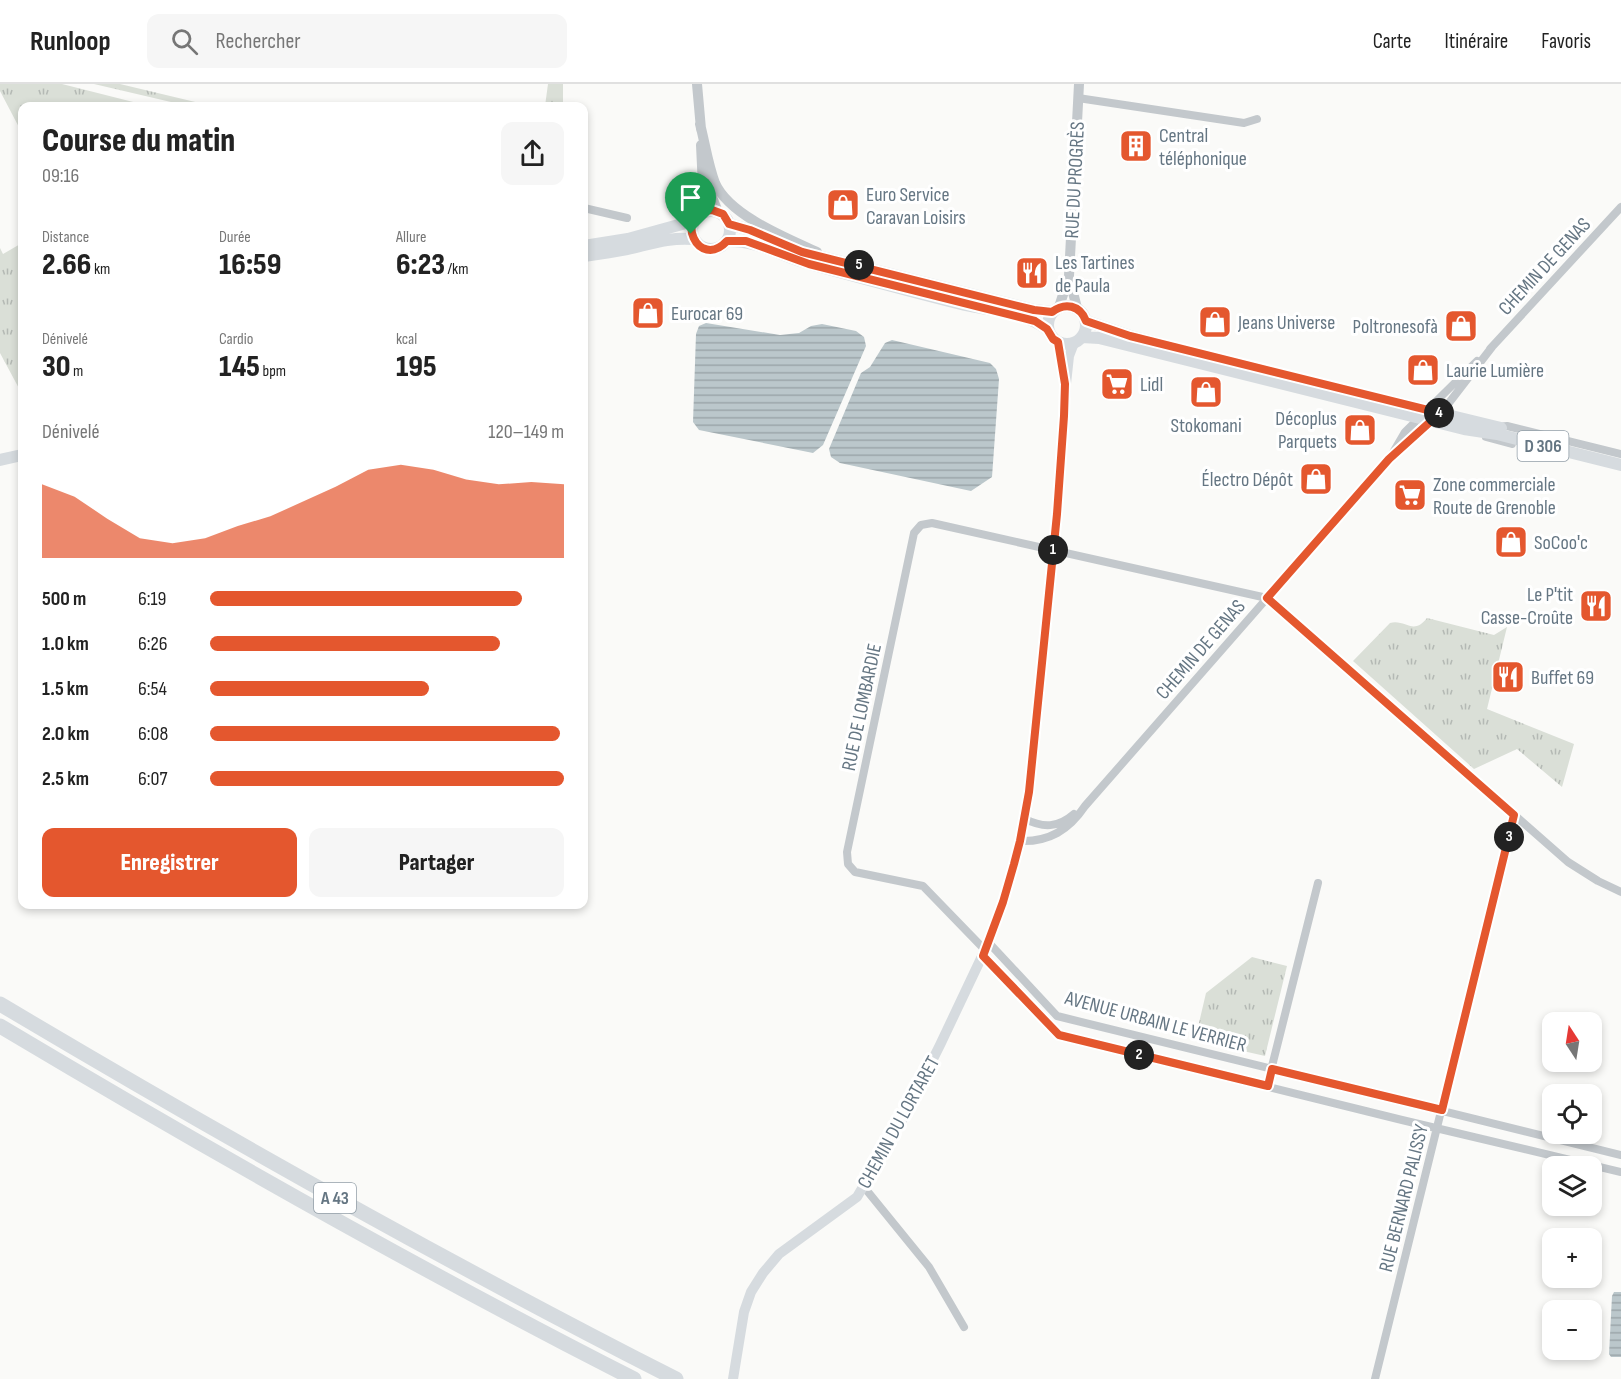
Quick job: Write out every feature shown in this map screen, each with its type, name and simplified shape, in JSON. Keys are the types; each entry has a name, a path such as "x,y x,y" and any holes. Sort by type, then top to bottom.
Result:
{"highway":[{"name":"A 43","path":"0,1004 306,1182 474,1274 676,1379"},
{"name":"A 43","path":"0,1026 336,1220 634,1379"}],"main road":[{"path":"588,245 628,239 697,217 708,210 723,214 730,230 727,241 718,248 702,247 691,234 697,217"},
{"path":"729,224 750,230 802,252 1034,310 1071,306 1077,308 1086,321 1085,332 1069,356 1065,384 1053,550 1025,819 1020,841"},
{"path":"588,255 629,249 661,240 693,239"},
{"path":"727,241 746,241 809,264 1035,321 1047,329 1053,339 1063,344 1078,340"},
{"path":"1047,329 1047,323 1056,309"},
{"name":"D 306","path":"1086,321 1130,336 1429,415 1464,429 1497,434 1621,465"},
{"name":"D 306","path":"1078,340 1099,338 1429,415 1498,427 1511,433 1621,460"},
{"path":"1058,342 1065,384"},
{"path":"0,460 18,456"},
{"path":"0,465 18,463"},
{"name":"CHEMIN DU LORTARET","path":"733,1378 744,1312 751,1292 763,1273 780,1254 857,1197 904,1117 986,950 1020,841"}],"street":[{"path":"697,84 703,187 697,217"},
{"name":"RUE DU PROGRÈS","path":"1077,308 1069,276 1079,84"},
{"path":"1078,98 1244,123 1257,119"},
{"path":"700,124 712,197 718,212"},
{"path":"700,124 716,184 723,196 740,211 824,256"},
{"name":"CHEMIN DE GENAS","path":"1020,841 1043,840 1059,833 1077,818 1085,806 1389,459 1621,207"},
{"path":"588,209 627,218"},
{"name":"RUE DU PROGRÈS","path":"1056,309 1069,276"},
{"name":"CHEMIN DE GENAS","path":"1389,459 1405,432 1429,415 1492,347"},
{"path":"1498,427 1507,426 1621,454"},
{"path":"1464,429 1496,440 1621,471"},
{"name":"RUE DE LOMBARDIE","path":"986,950 923,886 855,872 848,864 847,852 914,533 921,525 932,523 1053,550"},
{"path":"1053,550 1267,598 1568,862 1621,892"},
{"name":"CHEMIN DE GENAS","path":"1025,819 1042,826 1060,824 1085,806"},
{"name":"RUE BERNARD PALISSY","path":"1375,1379 1514,815"},
{"path":"1268,1086 1318,883"},
{"name":"AVENUE URBAIN LE VERRIER","path":"986,950 1057,1016 1621,1155"},
{"name":"AVENUE URBAIN LE VERRIER","path":"986,950 1059,1035 1621,1172"},
{"path":"864,1187 929,1268 963,1327"}],"green space":[{"path":"0,84 62,84 133,102 18,102 18,125 0,91"},
{"path":"94,84 120,84 195,102 171,102"},
{"path":"548,84 563,84 563,102 546,102"},
{"path":"18,245 18,387 0,353 0,248 3,254"},
{"path":"1427,618 1494,635 1507,627 1487,709 1574,744 1562,787 1517,749 1474,769 1353,661 1390,623 1418,626"},
{"path":"1252,957 1287,966 1265,1056 1195,1040 1206,993"}],"shaded area":[{"path":"706,323 780,335 799,333 811,326 822,324 856,331 864,337 866,346 823,445 813,453 699,430 693,422 696,334 699,326"},
{"path":"892,340 990,363 996,369 999,379 992,477 971,491 840,463 831,457 829,449 861,373 870,367 885,343"},
{"path":"1614,1292 1621,1292 1621,1357 1611,1357 1609,1354"}],"place":[{"name":"Central téléphonique","path":"1136,146"},
{"name":"Euro Service Caravan Loisirs","path":"843,205"},
{"name":"Les Tartines de Paula","path":"1032,273"},
{"name":"Eurocar 69","path":"648,313"},
{"name":"Jeans Universe","path":"1215,322"},
{"name":"Poltronesofà","path":"1461,326"},
{"name":"Laurie Lumière","path":"1423,370"},
{"name":"Lidl","path":"1117,384"},
{"name":"Stokomani","path":"1206,392"},
{"name":"Décoplus Parquets","path":"1360,430"},
{"name":"Électro Dépôt","path":"1316,479"},
{"name":"Zone commerciale Route de Grenoble","path":"1410,495"},
{"name":"SoCoo'c","path":"1511,542"},
{"name":"Le P'tit Casse-Croûte","path":"1596,606"},
{"name":"Buffet 69","path":"1508,677"}],"route":[{"path":"712,210 723,214 729,224 750,230 802,252 1034,310 1052,312 1059,307 1071,306 1081,312 1086,321 1130,336 1440,413 1389,459 1267,598 1514,815 1442,1110 1272,1069 1268,1086 1059,1035 983,956 1014,864 1029,792 1057,514 1064,416 1065,384 1058,342 1053,339 1047,329 1035,321 809,264 746,241 727,241 718,248 707,249 697,244 691,234 691,227 696,217 700,213 712,210"}]}
